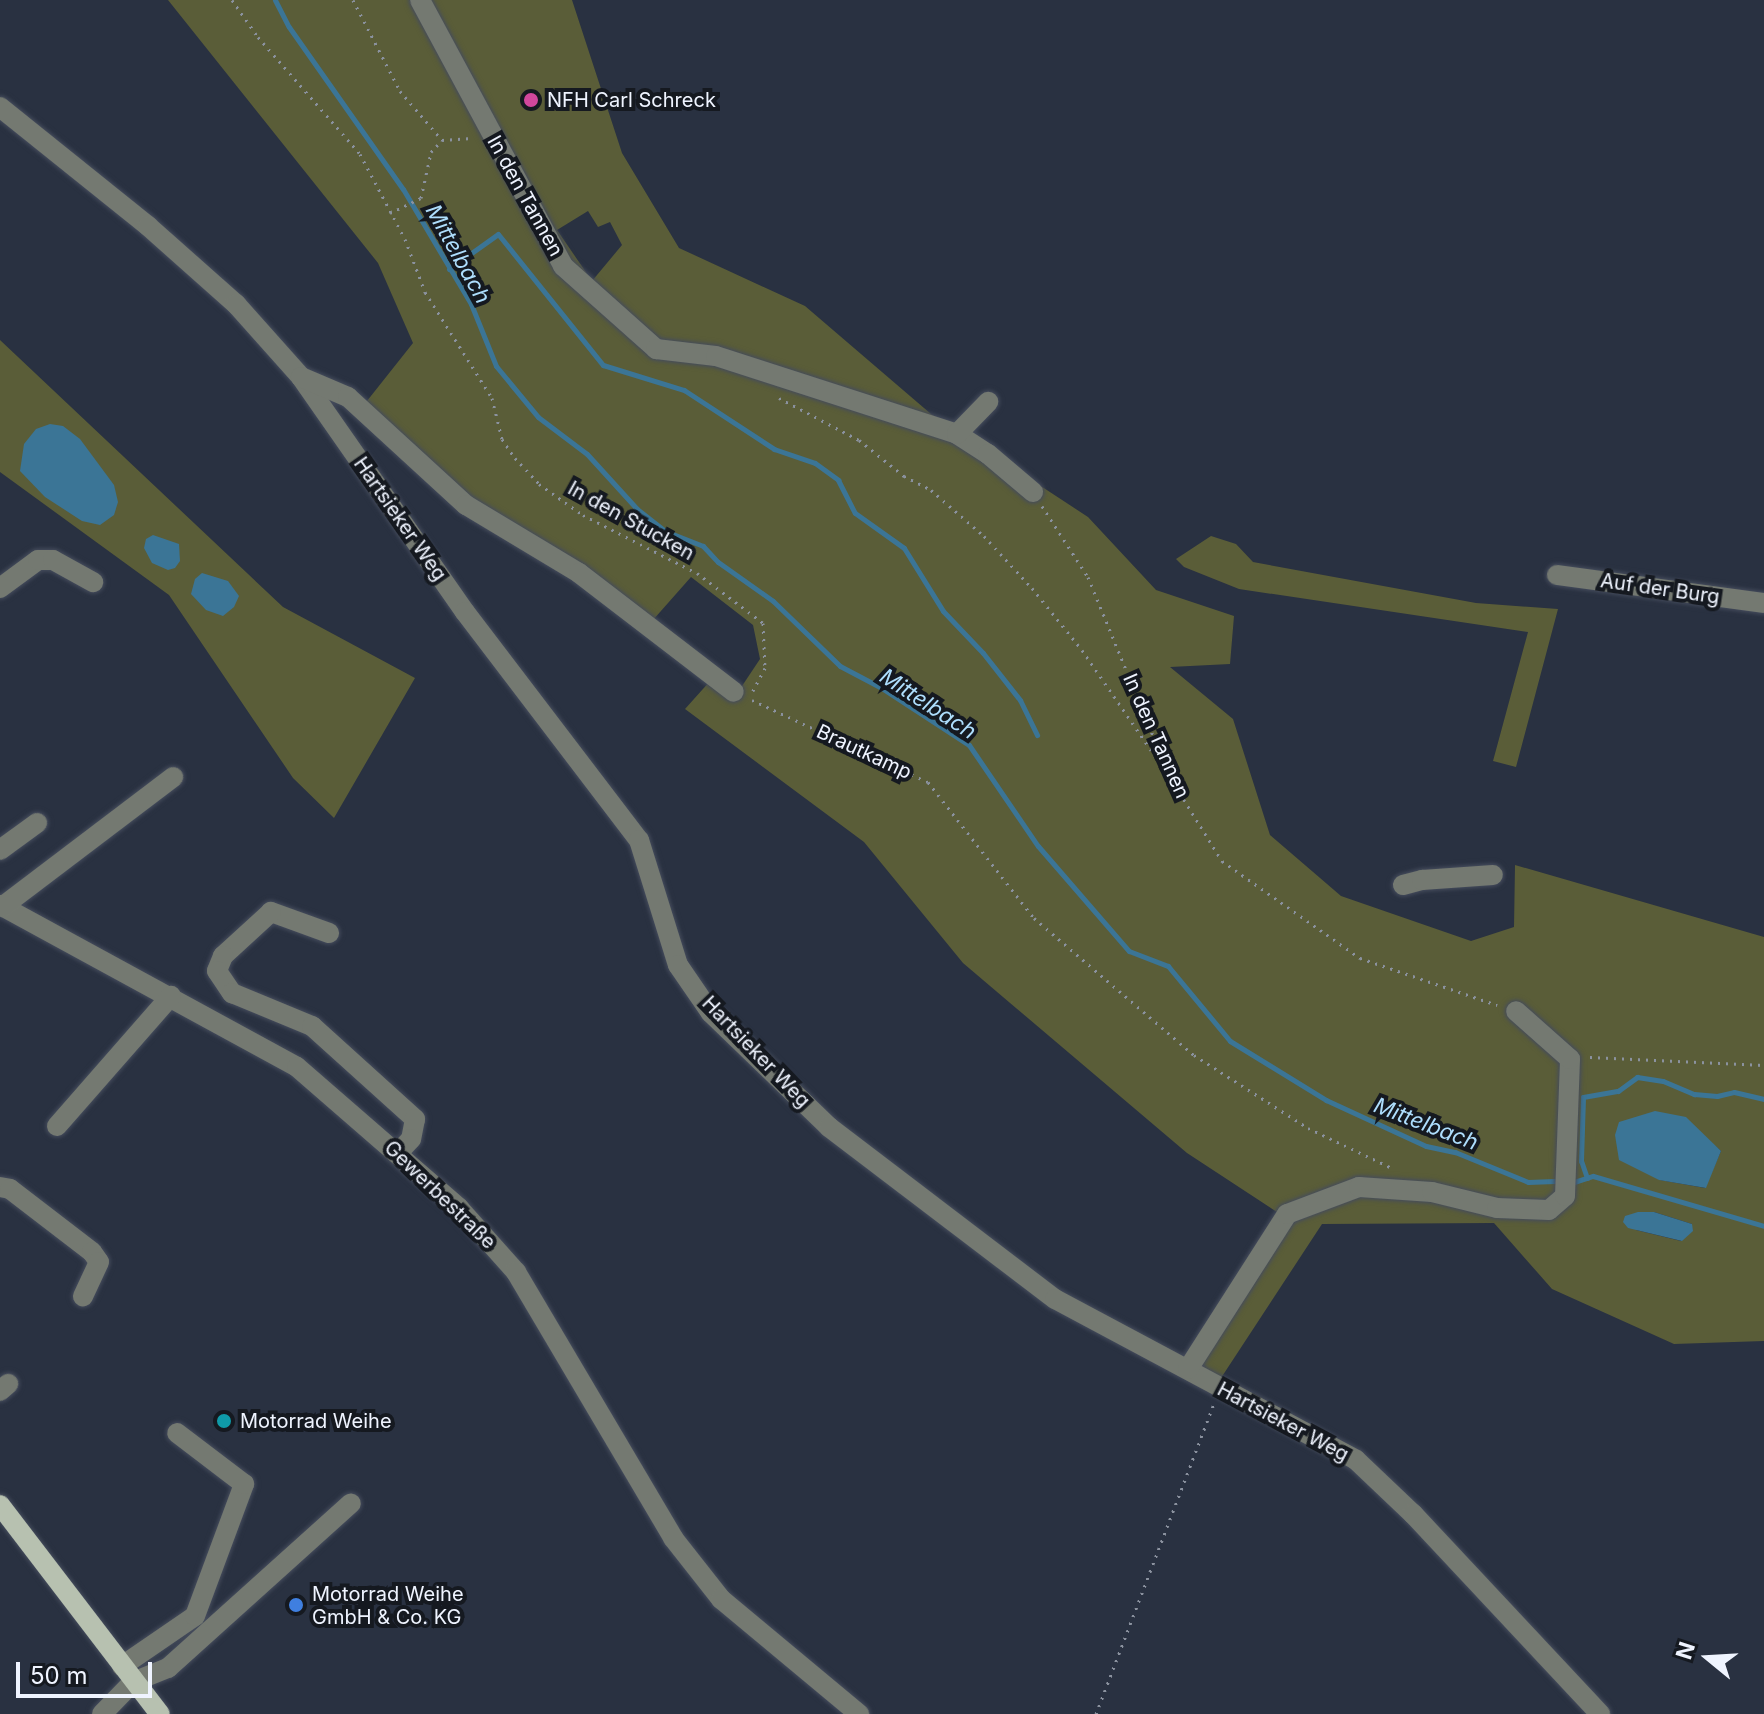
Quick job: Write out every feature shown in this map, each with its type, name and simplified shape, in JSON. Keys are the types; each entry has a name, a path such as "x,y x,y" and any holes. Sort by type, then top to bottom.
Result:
{"main road":[{"path":"0,1505 160,1714"}],"street":[{"name":"In den Tannen","path":"420,0 563,266 656,349 716,356 957,434 988,454 1033,492"},
{"name":"Hartsieker Weg","path":"0,107 148,226 236,304 301,377 465,612 639,840 678,965 711,1013 829,1127 1055,1299 1356,1460 1413,1514 1600,1714"},
{"path":"301,377 348,397 466,505 579,573 741,695"},
{"path":"957,434 988,402"},
{"path":"0,588 38,560 53,560 93,582"},
{"name":"Auf der Burg","path":"1557,575 1764,603"},
{"path":"1,906 173,777"},
{"path":"0,850 37,823"},
{"path":"1403,885 1493,875"},
{"name":"Gewerbestraße","path":"1,906 297,1067 459,1208 516,1272 673,1538 721,1599 859,1714"},
{"path":"329,933 271,912 223,956 217,971 232,993 312,1026 415,1119 411,1139 398,1153"},
{"path":"57,1126 171,996"},
{"path":"1188,1369 1287,1214 1359,1187 1432,1192 1497,1208 1549,1210 1565,1196 1569,1172 1570,1059 1516,1011"},
{"path":"0,1187 10,1189 92,1252 99,1262 83,1297"},
{"path":"102,1714 127,1674 195,1616 244,1484 177,1433"},
{"path":"127,1674 168,1668 351,1503"}],"path":[{"name":"In den Stucken","path":"232,0 258,37 360,154 405,239 425,292 492,398 502,439 515,458 539,484 583,515 697,573 763,623 765,668 741,695"},
{"path":"353,0 400,91 442,140"},
{"path":"390,213 421,198 431,152 442,140 484,137"},
{"path":"775,396 859,440 904,476 931,490 984,536 1032,588 1082,650 1171,779"},
{"name":"In den Tannen","path":"1033,492 1088,577 1171,779 1222,861 1360,958 1516,1011"},
{"name":"Brautkamp","path":"741,695 928,782 1034,918 1194,1055 1308,1128 1405,1174"},
{"path":"1570,1059 1612,1056 1764,1065"},
{"path":"1096,1714 1216,1397"}],"green space":[{"path":"168,0 572,0 622,153 679,248 805,306 931,414 1088,517 1156,590 1234,616 1230,664 1170,667 1233,719 1270,835 1341,896 1471,941 1514,927 1515,865 1764,937 1764,1341 1674,1344 1552,1289 1494,1223 1322,1224 1221,1378 1196,1365 1280,1214 1187,1153 963,963 864,842 685,709 711,680 734,698 760,659 753,625 691,577 653,620 467,499 363,406 413,343 378,263","holes":["588,211 598,227 610,222 622,245 592,281 557,230","1704,1136 1721,1151 1705,1188 1660,1180 1646,1172","1654,1212 1692,1224 1681,1241 1636,1230"]},
{"path":"0,340 283,607 415,678 334,818 293,778 169,595 0,472"},
{"path":"1211,536 1236,544 1253,562 1476,603 1558,609 1516,767 1493,761 1528,632 1239,589 1184,567 1176,559"}],"water":[{"path":"50,424 63,426 80,439 114,485 118,502 114,515 100,525 82,521 45,497 20,471 24,444 36,429"},
{"path":"153,535 179,544 180,561 175,568 168,570 152,563 144,548 146,539"},
{"path":"202,573 228,581 239,596 234,607 223,616 206,610 191,594 195,579"},
{"path":"1655,1111 1686,1117 1721,1151 1706,1188 1659,1180 1619,1160 1615,1135 1619,1122"},
{"path":"1654,1212 1692,1224 1693,1231 1682,1241 1628,1228 1623,1222 1625,1216"}],"waterway":[{"name":"Mittelbach","path":"275,0 289,27 403,189 471,304 496,366 538,417 587,454 637,509 665,531 703,546 718,562 773,601 840,666 880,687 969,745 1038,846 1129,951 1168,966 1230,1041 1326,1100 1426,1146 1455,1152 1528,1182 1561,1181"},
{"path":"449,269 498,234 603,365 684,390 774,449 815,463 838,480 855,513 904,548 943,611 983,653 1020,700 1037,735"},
{"path":"1587,1178 1581,1161 1583,1097 1618,1091 1637,1077 1663,1081 1694,1094 1717,1096 1734,1092 1764,1099"},
{"name":"Mittelbach","path":"1571,1183 1593,1176 1764,1226"}],"place":[{"name":"NFH Carl Schreck","path":"531,100"},
{"name":"Motorrad Weihe","path":"224,1421"},
{"name":"Motorrad Weihe GmbH & Co. KG","path":"296,1605"}]}
